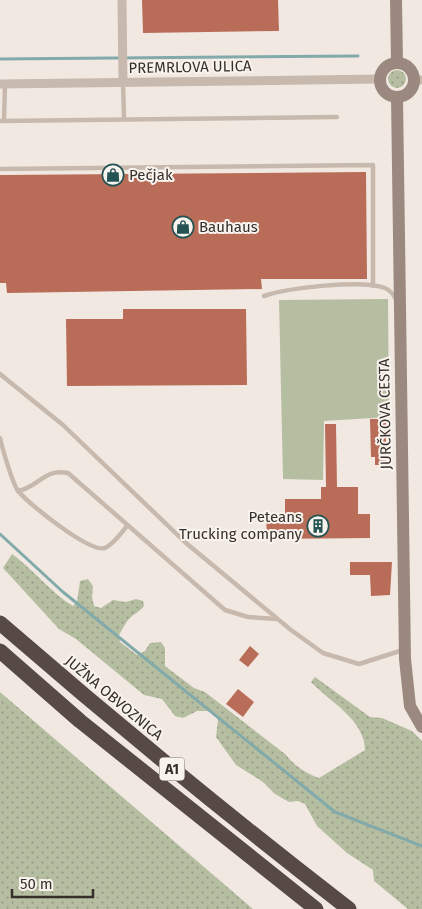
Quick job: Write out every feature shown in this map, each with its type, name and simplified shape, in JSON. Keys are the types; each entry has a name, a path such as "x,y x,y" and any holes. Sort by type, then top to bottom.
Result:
{"highway":[{"name":"JUŽNA OBVOZNICA","path":"0,624 131,735 261,841 349,909"},
{"name":"A1","path":"0,651 80,721 316,909"}],"street":[{"path":"122,0 123,82"},
{"path":"396,0 397,62"},
{"path":"397,62 409,67 418,80 409,92 397,97 384,92 380,80 384,67 397,62"},
{"name":"PREMRLOVA ULICA","path":"2,84 380,80"},
{"name":"JURČKOVA CESTA","path":"397,97 405,649 410,706 422,727"}],"lane":[{"path":"123,82 124,119"},
{"path":"2,84 2,120 337,117"},
{"path":"0,169 373,165 373,286"},
{"path":"264,296 292,288 373,286 388,290 399,302"},
{"path":"0,374 63,425 186,543 278,620 323,653 359,664 405,649"},
{"path":"0,438 18,491 82,542 98,549 110,544 127,526"},
{"path":"18,491 34,484 50,473 56,471 68,473 225,610 248,617 278,620"}],"green space":[{"path":"397,70 403,73 406,79 403,85 397,88 391,85 388,79 391,73"},
{"path":"388,299 389,417 324,421 323,480 283,479 279,300"},
{"path":"12,554 73,606 77,602 80,581 88,579 93,586 92,597 94,606 101,608 113,600 126,602 136,599 143,601 144,606 129,619 119,635 120,642 137,655 145,651 150,643 161,642 165,648 165,666 194,688 205,692 285,754 296,766 314,776 319,778 365,750 359,729 353,720 311,682 315,677 370,717 382,718 412,731 422,741 422,909 408,909 374,881 373,870 347,853 317,826 305,804 298,801 289,802 275,794 263,782 236,765 216,737 218,720 211,711 197,711 183,718 175,716 162,699 144,695 76,639 59,629 3,568"},
{"path":"0,692 253,909 0,909"}],"building":[{"path":"142,0 278,0 279,31 143,33"},
{"name":"Bauhaus","path":"366,172 367,279 261,279 262,289 7,293 6,283 0,283 0,175"},
{"path":"123,309 246,309 247,385 67,386 66,319 123,319"},
{"path":"370,419 386,419 386,465 375,465 375,457 371,457"},
{"path":"325,424 336,424 337,487 358,487 358,514 370,514 370,538 267,539 266,514 285,514 285,499 321,499 321,487 326,487"},
{"path":"350,562 392,562 390,595 371,596 370,575 350,575"},
{"path":"250,646 259,654 248,667 239,660"},
{"path":"238,689 254,702 243,717 226,704"}],"waterway":[{"path":"0,59 358,56"},
{"path":"0,534 63,592 335,812 422,846"}],"place":[{"name":"Pečjak","path":"113,175"},
{"name":"Bauhaus","path":"183,227"},
{"name":"Peteans Trucking company","path":"318,526"}]}
